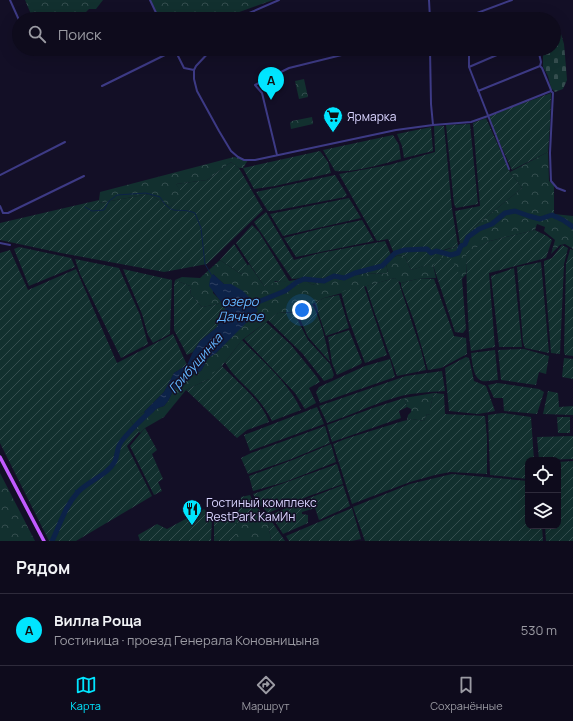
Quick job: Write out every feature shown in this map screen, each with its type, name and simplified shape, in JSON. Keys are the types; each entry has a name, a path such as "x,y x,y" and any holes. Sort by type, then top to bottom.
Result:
{"main road":[{"path":"0,457 44,541"}],"street":[{"path":"10,0 15,12"},
{"path":"150,0 156,12"},
{"path":"252,12 279,0"},
{"path":"429,0 430,12"},
{"path":"483,12 512,0"},
{"path":"102,86 160,56"},
{"path":"178,56 184,68 194,70"},
{"path":"205,56 194,70 194,79 197,91 231,151 241,158 249,161 396,130 471,122 551,91"},
{"path":"277,156 262,93 255,85 289,68 338,56"},
{"path":"430,56 433,125"},
{"path":"469,56 469,67 509,169"},
{"path":"469,67 495,56"},
{"path":"540,56 540,66 553,93 550,153 551,181 557,188 565,191"},
{"path":"478,91 540,66"},
{"path":"0,175 65,142"},
{"path":"0,206 3,213 8,213 84,176"},
{"path":"0,242 10,245"}],"green space":[{"path":"25,0 103,0 96,9 89,9 86,12 30,12"},
{"path":"150,0 273,0 239,12 156,12"},
{"path":"561,34 564,44 567,80 563,89 555,92 551,88 548,76 543,67 543,56 561,56"},
{"path":"304,79 308,97 299,99 295,81"},
{"path":"551,93 548,152 512,170 488,117"},
{"path":"312,117 313,124 291,129 290,123 292,121"},
{"path":"486,118 510,172 522,188 478,224 460,244 455,211 480,206 473,123"},
{"path":"470,124 478,204 456,208 454,204 446,125"},
{"path":"434,126 444,126 452,209 458,246 437,253 431,264 411,270 404,255 395,256 388,239 377,241 339,174 389,165 435,152"},
{"path":"431,127 433,151 404,158 402,146 397,134"},
{"path":"393,135 399,145 401,159 368,168 351,171 335,171 323,150"},
{"path":"320,151 328,162 331,173 275,186 254,189 243,168"},
{"path":"548,152 549,181 554,185 554,214 573,216 573,249 565,244 560,245 551,254 555,240 544,231 545,227 537,224 535,230 490,241 467,252 466,274 462,279 459,275 433,265 436,278 417,279 401,283 395,278 324,298 297,312 278,313 242,340 222,366 209,377 209,379 186,390 164,417 145,428 140,433 130,420 144,412 148,414 164,406 173,391 180,384 190,379 194,373 201,371 208,358 216,353 246,322 254,316 231,284 224,284 213,274 213,293 221,301 218,304 202,307 191,295 190,286 175,280 182,277 200,278 220,260 241,274 249,264 264,286 275,282 291,281 303,278 312,285 318,283 317,279 338,274 341,278 362,274 388,273 385,258 404,255 411,270 430,264 436,253 458,246 478,224 522,188 510,172"},
{"path":"234,157 248,160 243,168 239,168 231,162 207,180 176,184 183,194 170,207 149,194 100,203 99,200 100,192"},
{"path":"231,162 239,168 263,210 207,264 164,272 0,240 0,223 99,200 100,203 149,194 170,207 182,194 176,184 207,180"},
{"path":"335,175 347,195 345,197 268,211 256,192"},
{"path":"349,198 361,218 283,236 270,214"},
{"path":"266,212 294,260 320,253 385,241 392,257 385,259 388,273 362,274 340,278 338,274 318,279 318,283 312,285 303,278 292,279 254,222"},
{"path":"362,220 374,241 296,257 284,238 319,229"},
{"path":"252,225 259,232 289,281 275,281 274,283 264,286 236,243"},
{"path":"535,230 552,240 546,258 489,273 495,347 471,351 469,336 466,252 490,241"},
{"path":"234,244 248,266 241,274 220,260"},
{"path":"562,245 568,248 564,264 560,354 551,353 544,261 552,258"},
{"path":"19,247 71,258 75,267 29,286 14,249"},
{"path":"571,249 573,250 573,356 565,355 564,352 566,264"},
{"path":"10,250 28,290 76,269 117,363 173,334 187,365 174,373 164,392 144,412 130,420 139,432 127,446 152,496 76,541 49,541 0,443 0,253"},
{"path":"451,258 462,279 466,329 463,333 455,332 433,265 440,259"},
{"path":"75,259 119,268 140,315 148,344 121,358 80,274"},
{"path":"541,262 549,353 525,348 523,342 517,267"},
{"path":"514,268 522,347 499,347 491,276"},
{"path":"123,269 172,280 170,334 153,343 148,335 142,314"},
{"path":"395,278 398,280 426,370 397,376 366,286"},
{"path":"417,279 434,279 454,336 466,338 467,354 441,368 428,370 415,324 401,286 401,283"},
{"path":"175,280 190,286 191,295 202,307 218,304 221,301 225,307 225,313 216,328 200,341 193,352 187,355 174,330"},
{"path":"364,286 387,355 365,363 348,318 341,292"},
{"path":"339,295 349,328 326,336 315,303 324,298"},
{"path":"312,304 321,325 330,362 308,337 297,312"},
{"path":"278,313 294,313 308,340 330,364 334,375 332,378 324,381 302,353 268,320"},
{"path":"266,322 291,345 320,382 309,388 316,403 305,409 295,393 244,339"},
{"path":"349,330 362,362 361,364 337,375 332,363 328,337"},
{"path":"242,340 290,391 301,410 272,421 261,403 225,362"},
{"path":"524,349 549,356 546,374 539,372 536,385 501,380 498,350"},
{"path":"495,350 498,380 482,381 475,373 471,353"},
{"path":"466,357 469,358 474,381 486,386 495,411 478,414 449,411 445,368"},
{"path":"564,358 573,359 573,379 562,377"},
{"path":"390,359 395,377 320,403 316,392 319,387 365,366"},
{"path":"222,366 255,399 266,414 269,422 247,430 237,438 186,390 209,379 208,377"},
{"path":"442,371 445,391 404,395 327,423 319,406 406,376"},
{"path":"498,383 539,389 544,392 537,414 504,411 503,398 494,398 488,385"},
{"path":"548,391 558,393 559,407 573,406 573,415 543,414"},
{"path":"434,393 430,408 430,415 427,414 424,421 412,419 407,420 411,409 407,407 404,398"},
{"path":"434,393 444,394 445,414 485,416 487,438 487,474 450,472 435,475 410,482 352,504 333,444 403,421 412,419 424,421 427,414 430,415 430,408"},
{"path":"404,398 407,407 399,411 401,418 332,442 327,425"},
{"path":"317,407 324,424 250,451 244,435"},
{"path":"502,413 531,417 534,457 525,457 525,479 490,475 488,415"},
{"path":"557,417 570,417 570,433 558,433"},
{"path":"325,426 330,443 289,460 248,474 241,458"},
{"path":"145,428 157,450 152,454 163,479 158,482 162,491 154,495 130,446"},
{"path":"573,436 573,459 561,459 561,457 539,457 537,437"},
{"path":"331,444 336,462 285,482 253,491 249,476"},
{"path":"573,461 573,541 546,541 545,529 561,529 561,462"},
{"path":"337,464 343,484 268,513 258,503 253,494"},
{"path":"0,473 35,541 0,541"},
{"path":"452,474 525,481 525,529 542,529 543,541 365,541 353,507 410,484"},
{"path":"343,485 350,506 319,520 315,508 302,512 302,514 308,515 308,523 283,534 271,515 299,502"},
{"path":"250,495 255,506 270,519 285,541 271,541 268,521 236,523 236,541 214,541 214,520 239,510 241,497"},
{"path":"352,508 361,539 352,541 289,541 286,536"},
{"path":"204,509 212,517 211,541 140,541 138,535 157,524 167,529"},
{"path":"268,521 271,541 236,541 235,523"}],"water":[{"name":"озеро Дачное","path":"213,274 224,284 231,284 243,291 254,302 258,311 216,353 208,358 201,371 194,373 190,379 180,384 173,391 164,406 148,415 144,412 164,392 174,373 187,365 200,341 216,328 225,313 225,307 209,286 210,279"}],"waterway":[{"path":"85,207 92,211 104,210 109,201 117,195 146,193 160,197 164,203 172,209 195,213 201,228 205,264 212,276"},
{"name":"Грибущинка","path":"249,304 285,291 297,282 304,279 324,281 334,276 344,278 355,273 382,266 395,253 404,250 427,249 431,253 436,251 451,255 458,253 468,237 479,229 492,224 505,213 515,211 540,219 552,215 573,227"},
{"name":"Грибущинка","path":"52,541 73,497 82,488 112,466 115,461 118,448 124,438 152,410"}],"place":[{"name":"Вилла Роща","path":"271,100"},
{"name":"Ярмарка","path":"333,133"},
{"name":"Гостиный комплекс RestPark КамИн","path":"192,526"}]}
